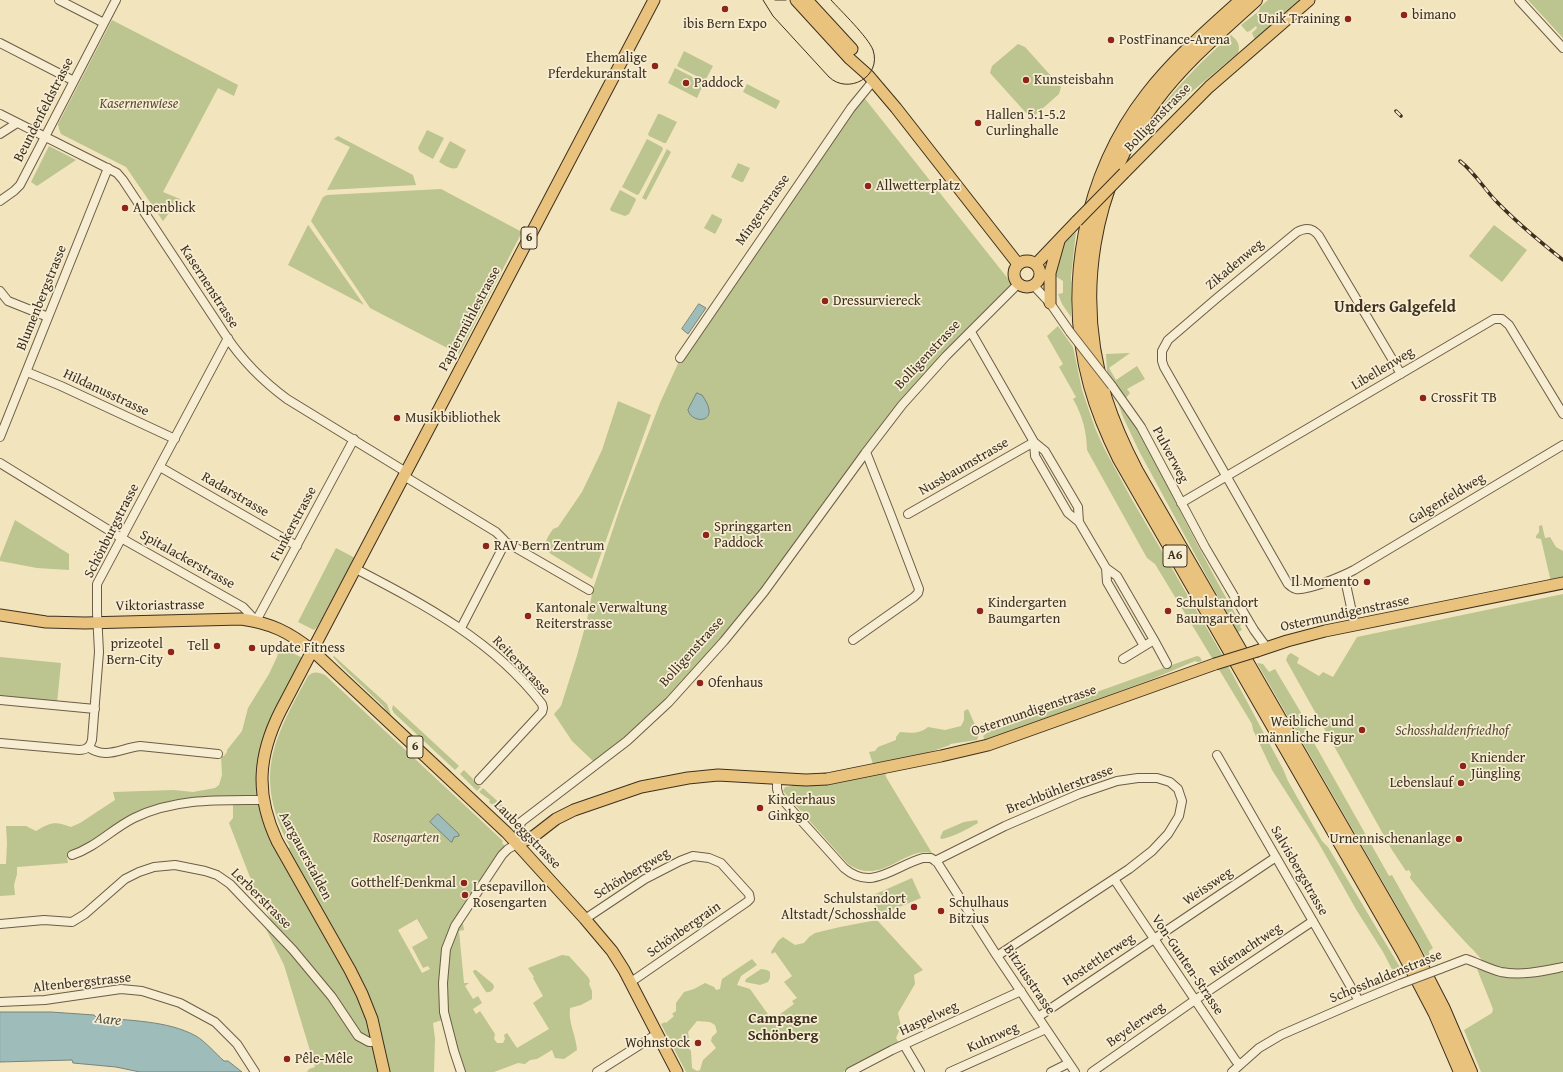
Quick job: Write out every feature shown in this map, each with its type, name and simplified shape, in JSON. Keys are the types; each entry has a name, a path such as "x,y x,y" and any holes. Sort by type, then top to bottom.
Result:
{"highway":[{"name":"A6","path":"1241,0 1193,43 1159,78 1134,111 1117,141 1106,165 1088,216 1081,263 1079,284 1080,324 1085,364 1096,404 1119,459 1403,953 1435,1014 1460,1072"},
{"name":"A6","path":"1256,0 1200,51 1168,85 1141,122 1116,169 1101,212 1091,264 1091,323 1097,365 1112,418 1138,471 1415,952 1447,1014 1471,1072"}],"main road":[{"name":"Papiermühlestrasse","path":"313,651 654,0"},
{"path":"796,0 850,59 870,78 946,170 1018,264"},
{"path":"807,0 860,59 870,78"},
{"name":"Bolligenstrasse","path":"1036,264 1209,87 1309,0"},
{"path":"1050,303 1050,273 1059,241"},
{"path":"1028,261 1036,264 1040,275 1034,286 1025,287 1018,284 1013,274 1018,264 1028,261"},
{"name":"Ostermundigenstrasse","path":"517,844 534,836 567,812 641,787 688,778 718,775 806,780 826,779 975,748 1215,664 1307,636 1563,583"},
{"name":"Viktoriastrasse","path":"0,615 46,622 98,623 241,619 256,621 280,629 313,651"},
{"name":"Laubeggstrasse","path":"313,651 507,833 612,951 631,982 677,1072"},
{"name":"Aargauerstalden","path":"313,651 281,710 270,736 263,765 263,800 268,822 277,840 362,994 372,1019 384,1072"}],"street":[{"path":"59,0 104,24"},
{"name":"Beundenfeldstrasse","path":"0,201 20,185 116,0"},
{"path":"1519,0 1563,48"},
{"path":"0,42 74,81"},
{"name":"Mingerstrasse","path":"680,358 870,78"},
{"name":"Kasernenstrasse","path":"0,114 117,173 228,338 245,360 282,395 354,439 405,474"},
{"path":"0,134 17,123"},
{"name":"Blumenbergstrasse","path":"0,437 108,168"},
{"name":"Zikadenweg","path":"1226,476 1203,432 1164,367 1162,352 1168,340 1183,326 1299,231 1311,229 1319,235 1401,374"},
{"name":"Bolligenstrasse","path":"517,844 522,820 627,741 669,702 764,592 866,452 921,382 1018,284"},
{"name":"Pulverweg","path":"1034,286 1050,303 1070,332 1112,386 1140,427 1181,503 1254,630 1262,649"},
{"path":"0,291 8,301 48,317"},
{"name":"Libellenweg","path":"1181,503 1491,320 1502,319 1509,325 1563,414"},
{"path":"971,332 1034,442 1035,456 1056,493 1068,513 1079,522 1106,568 1117,576 1167,664"},
{"name":"Schönburgstrasse","path":"86,748 92,740 99,652 97,584 228,338"},
{"name":"Hildanusstrasse","path":"26,372 61,386 175,439"},
{"name":"Funkerstrasse","path":"256,621 354,439"},
{"name":"Nussbaumstrasse","path":"908,514 1034,442"},
{"name":"Galgenfeldweg","path":"1226,476 1290,586 1296,589 1302,589 1344,575 1563,445"},
{"path":"853,640 914,597 919,589 866,452"},
{"name":"Spitalackerstrasse","path":"0,463 122,538 243,607 256,621"},
{"name":"Radarstrasse","path":"160,467 297,546"},
{"path":"405,474 496,532 504,541 589,590"},
{"path":"461,628 504,545 504,541"},
{"path":"1106,568 1107,582 1144,646"},
{"name":"Reiterstrasse","path":"356,569 421,603 461,628 480,642 504,664 541,703 543,708 540,713 479,780"},
{"path":"1344,575 1355,626"},
{"path":"1123,659 1154,640"},
{"path":"0,700 95,709"},
{"path":"0,743 86,748 101,754 113,753 140,746 218,754"},
{"name":"Salvisbergstrasse","path":"1216,755 1359,1000"},
{"name":"Brechbühlerstrasse","path":"935,861 1005,826 1079,794 1111,783 1126,779 1147,777 1161,779 1174,784 1180,790 1182,801 1180,812 1175,824 1152,851 1114,879 997,956"},
{"path":"777,778 779,796 844,868 855,876 870,879 920,859 929,858 935,861"},
{"path":"72,855 91,847 117,828 135,818 166,807 213,800 263,800"},
{"path":"461,1072 445,1016 443,997 447,944 453,930 502,855 508,848 517,844"},
{"name":"Schönbergweg","path":"585,920 645,879 693,856 709,858 720,863 750,897"},
{"name":"Weissweg","path":"1154,939 1276,858"},
{"name":"Bitziusstrasse","path":"935,861 940,866 997,956 1075,1072"},
{"name":"Lerberstrasse","path":"0,924 44,920 72,922 85,914 125,879 154,867 175,865 205,871 217,875 230,884 288,945 329,993 358,1036 369,1042 378,1042"},
{"name":"Von-Gunten-Strasse","path":"1114,879 1236,1061 1240,1064"},
{"name":"Schönbergrain","path":"631,982 747,902 750,897"},
{"name":"Rüfenachtweg","path":"1195,1000 1313,921"},
{"name":"Hostettlerweg","path":"1038,1017 1154,939"},
{"name":"Schosshaldenstrasse","path":"1232,1072 1259,1048 1281,1035 1359,1000 1466,959 1497,970 1514,973 1563,967"},
{"name":"Altenbergstrasse","path":"0,1002 45,1000 124,989 142,991 180,1003 215,1022 237,1044 255,1072"},
{"name":"Haspelweg","path":"850,1072 904,1045 1021,991"},
{"name":"Beyelerweg","path":"1092,1072 1195,1000"},
{"name":"Kuhnweg","path":"950,1072 1046,1029"},
{"path":"597,1072 657,1034"},
{"path":"904,1045 920,1072"},
{"path":"1051,1072 1069,1064"}],"green space":[{"path":"1268,0 1300,0 1255,40 1252,33 1257,28 1256,26 1247,32 1241,25 1259,11 1260,7"},
{"path":"1528,0 1563,0 1563,38"},
{"name":"Kasernenwiese","path":"112,20 238,85 234,96 218,88 163,192 180,199 163,221 126,167 61,134 59,129 58,124"},
{"path":"1231,35 1238,43 1238,53 1189,94 1136,147 1155,115 1179,86"},
{"name":"Kunsteisbahn","path":"1018,44 1025,47 1061,87 1059,94 1034,116 1027,114 990,73 992,66"},
{"name":"Paddock","path":"684,51 713,66 706,79 704,80 677,66"},
{"name":"Paddock","path":"675,68 704,83 697,98 668,83"},
{"name":"Paddock","path":"747,84 780,101 776,109 743,92"},
{"name":"Springgarten Paddock","path":"862,95 1013,285 943,353 898,403 822,504 780,565 742,614 721,638 657,708 625,738 594,762 572,741 554,714 561,706 587,620 593,589 621,505 660,403 681,357"},
{"path":"658,114 677,122 666,143 649,136 648,134"},
{"path":"427,130 444,138 433,159 420,152 418,148"},
{"path":"338,136 413,175 416,185 327,190 350,147 334,139"},
{"path":"647,139 663,149 639,194 637,195 622,187"},
{"path":"450,141 466,150 457,168 450,168 439,162"},
{"path":"49,146 76,160 37,186 31,182"},
{"path":"667,149 671,152 646,200 642,198"},
{"path":"738,163 750,168 743,182 731,177"},
{"path":"441,189 522,232 459,354 370,308 311,221 323,197 327,195"},
{"path":"620,190 636,200 629,214 625,216 611,211 610,209"},
{"path":"712,214 722,219 715,234 704,228"},
{"path":"308,225 309,226 364,305 288,265"},
{"path":"1494,225 1527,250 1502,282 1469,256"},
{"path":"1076,232 1071,276 1071,317 1062,304 1058,294 1063,293 1063,281 1055,276 1062,246"},
{"path":"1058,326 1073,347 1082,390 1095,428 1104,448 1131,498 1220,651 1288,781 1322,841 1328,847 1404,974 1396,977 1383,952 1357,911 1318,842 1272,770 1253,730 1252,724 1155,564 1147,558 1087,450 1083,424 1073,399 1076,397 1059,367 1063,364 1047,336"},
{"path":"1130,353 1109,368 1116,380 1137,366 1145,379 1127,389 1130,393 1120,405 1135,425 1205,559 1242,625 1240,626 1242,630 1238,632 1139,451 1123,417 1107,372 1106,354"},
{"path":"618,401 651,415 592,579 551,554 546,548 546,542 553,529 558,527 582,492 602,450"},
{"path":"15,520 69,554 69,570 37,568 0,561"},
{"path":"1542,525 1545,538 1550,537 1556,547 1563,551 1563,579 1551,582 1541,539 1536,538 1539,532 1539,526"},
{"path":"336,548 355,558 314,630 298,622"},
{"name":"Schosshaldenfriedhof","path":"1563,594 1563,963 1525,969 1506,969 1483,961 1424,896 1410,878 1411,874 1409,870 1406,871 1392,850 1286,660 1288,655 1291,653 1299,658 1297,663 1319,676 1323,672 1333,677 1357,637"},
{"name":"Rosengarten","path":"280,647 307,660 278,715 262,784 283,851 290,847 279,822 272,799 270,779 272,759 277,740 285,720 308,676 316,672 325,675 503,841 502,843 505,846 450,931 442,1020 433,1023 435,1039 434,1072 307,1072 309,1069 315,1067 284,965 265,927 270,922 270,918 253,885 229,823 233,818 233,797 175,802 70,853 67,858 68,863 17,867 14,885 15,895 0,896 0,864 6,864 6,826 26,826 36,831 53,823 71,827 80,823 115,800 113,792 174,790 193,792 215,788 219,785 222,775 221,756 224,756 242,731 248,708 269,674","holes":["417,919 428,938 412,947 423,968 428,966 430,969 422,973 398,930"]},
{"path":"334,656 387,704 391,715 452,772 450,772 398,724 383,706 342,667 333,657"},
{"path":"1197,656 1200,657 1202,661 1195,661 1150,680 985,740 983,736 991,730"},
{"path":"0,657 61,663 57,703 0,697"},
{"path":"1257,663 1263,664 1269,672 1275,669 1303,716 1300,718 1389,876 1392,875 1433,948 1429,951 1429,962"},
{"path":"393,705 459,766 455,770 394,713 392,709"},
{"path":"968,709 979,734 977,740 950,744 927,753 873,764 869,752 875,751 878,747 896,740 896,737 900,732 919,732 928,727 945,730 961,726 964,720 964,711"},
{"path":"464,770 481,787 477,791 460,774"},
{"path":"885,772 886,777 932,853 921,852 911,855 882,869 871,871 860,870 848,864 783,791 785,787 792,786 792,784"},
{"path":"483,788 516,818 512,823 489,802 490,800 479,792"},
{"path":"977,820 978,823 960,832 947,838 940,838 943,831 964,822"},
{"path":"912,878 921,898 880,915 871,896"},
{"path":"462,918 464,930 459,931 464,983 469,983 465,986 473,999 478,996 482,1003 473,1009 476,1014 480,1011 495,1034 494,1039 497,1043 503,1043 505,1039 504,1035 507,1033 517,1048 549,1029 533,1003 543,996 528,968 562,955 569,956 588,977 592,991 592,999 581,1005 570,1008 570,1019 577,1050 564,1059 555,1058 552,1050 537,1059 530,1060 525,1064 518,1063 494,1072 463,1072 447,1011 446,955"},
{"path":"877,920 923,970 914,975 915,984 898,1013 901,1026 896,1038 899,1043 843,1072 686,1072 661,1024 666,1023 674,1016 672,1014 676,1011 676,1003 684,992 705,983 714,987 716,990 720,989 722,979 752,959 757,965 741,976 737,985 750,989 772,1020 794,1004 792,1001 797,998 784,982 792,976 775,952 772,954 771,952 778,941 783,937 795,945 804,943 815,933","holes":["697,1021 710,1022 715,1025 717,1032 712,1037 711,1041 716,1048 703,1060 700,1070 697,1071 692,1068 691,1051 684,1043 689,1038 688,1032"]},
{"path":"761,969 770,972 768,982 760,985 745,982 746,979"},
{"path":"1477,969 1489,971 1563,971 1563,1072 1481,1072 1464,1030 1492,1013 1493,1009"},
{"path":"474,970 493,984 494,987 492,991 486,992 473,972"}],"water":[{"path":"699,304 706,308 688,334 682,329"},
{"path":"697,393 702,395 708,405 708,416 704,419 694,418 690,415 688,410"},
{"path":"438,814 459,834 459,836 454,837 452,842 430,822"},
{"name":"Aare","path":"0,1012 51,1012 94,1015 96,1017 147,1022 173,1027 200,1038 224,1061 228,1061 242,1072 140,1072 116,1067 73,1063 72,1060 0,1062"}],"tram line":[{"path":"763,0 773,16 829,77 837,82 845,84 854,83 862,80 873,68 873,50 860,31 831,0"},
{"path":"775,0 786,0"}],"railway":[{"path":"1396,111 1401,116"},
{"path":"1460,161 1470,170 1495,200 1511,216 1563,260"}],"place":[{"name":"ibis Bern Expo","path":"725,9"},
{"name":"bimano","path":"1404,15"},
{"name":"Unik Training","path":"1348,19"},
{"name":"PostFinance-Arena","path":"1111,40"},
{"name":"Ehemalige Pferdekuranstalt","path":"655,66"},
{"name":"Kunsteisbahn","path":"1026,80"},
{"name":"Paddock","path":"686,83"},
{"name":"Hallen 5.1-5.2 Curlinghalle","path":"978,123"},
{"name":"Allwetterplatz","path":"868,186"},
{"name":"Alpenblick","path":"125,208"},
{"name":"Dressurviereck","path":"825,301"},
{"name":"CrossFit TB","path":"1423,398"},
{"name":"Musikbibliothek","path":"397,418"},
{"name":"Springgarten Paddock","path":"706,535"},
{"name":"RAV Bern Zentrum","path":"486,546"},
{"name":"Il Momento","path":"1367,582"},
{"name":"Kindergarten Baumgarten","path":"980,611"},
{"name":"Schulstandort Baumgarten","path":"1168,611"},
{"name":"Kantonale Verwaltung Reiterstrasse","path":"528,616"},
{"name":"Tell","path":"217,646"},
{"name":"update Fitness","path":"252,648"},
{"name":"prizeotel Bern-City","path":"171,652"},
{"name":"Ofenhaus","path":"700,683"},
{"name":"Weibliche und männliche Figur","path":"1362,730"},
{"name":"Kniender Jüngling","path":"1463,766"},
{"name":"Lebenslauf","path":"1461,783"},
{"name":"Kinderhaus Ginkgo","path":"760,808"},
{"name":"Urnennischenanlage","path":"1459,839"},
{"name":"Gotthelf-Denkmal","path":"464,883"},
{"name":"Lesepavillon Rosengarten","path":"465,895"},
{"name":"Schulstandort Altstadt/Schosshalde","path":"914,907"},
{"name":"Schulhaus Bitzius","path":"941,911"},
{"name":"Wohnstock","path":"698,1043"},
{"name":"Pêle-Mêle","path":"287,1059"}],"district":[{"name":"Unders Galgefeld","path":"1395,308"},
{"name":"Campagne Schönberg","path":"783,1028"}]}
